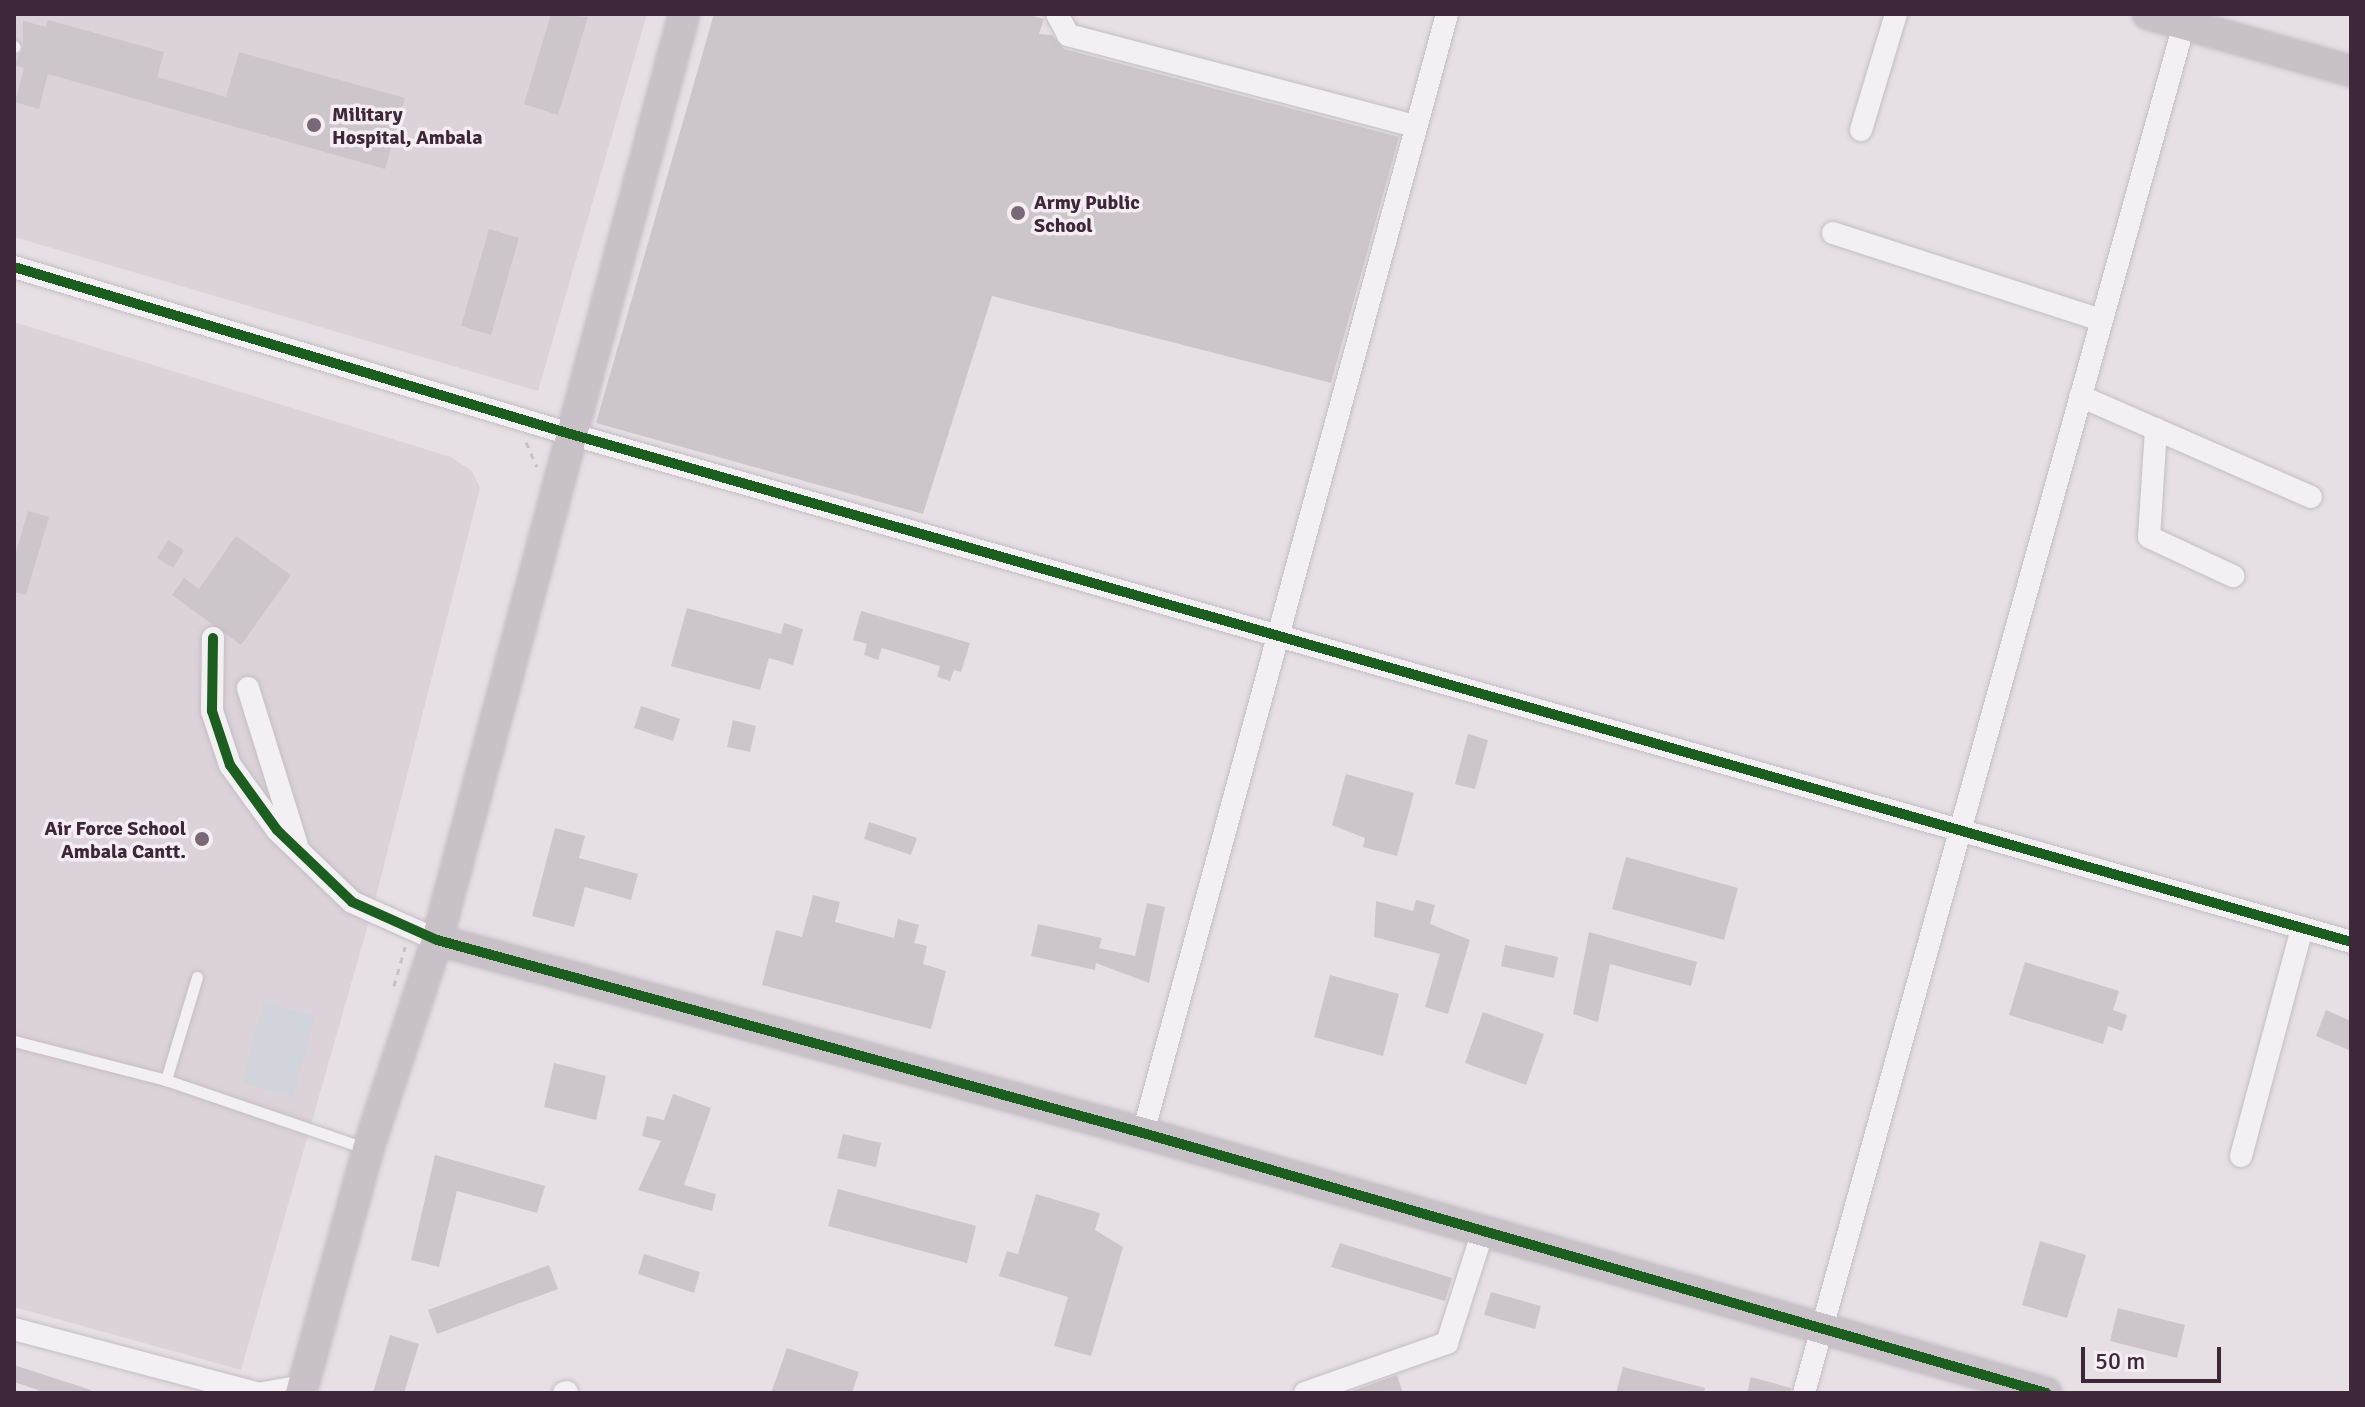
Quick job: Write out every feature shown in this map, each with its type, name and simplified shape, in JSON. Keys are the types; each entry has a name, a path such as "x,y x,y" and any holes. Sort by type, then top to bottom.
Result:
{"street":[{"path":"14,1329 260,1393 302,1390 368,1149 437,940 567,433 684,14"},
{"path":"1057,14 1068,35 1414,126"},
{"path":"1143,1133 1414,126 1447,14"},
{"path":"1861,130 1896,14"},
{"path":"2148,14 2186,19 2351,71"},
{"path":"1804,1393 1816,1327 2186,19"},
{"path":"1833,233 2101,320"},
{"path":"14,267 567,433 2351,942"},
{"path":"2080,396 2311,497"},
{"path":"2156,429 2149,537 2233,576"},
{"path":"213,638 212,711 230,765 301,853 352,902 437,940 1143,1133 2046,1393"},
{"path":"248,688 301,853"},
{"path":"2241,1156 2302,928"},
{"path":"1305,1393 1447,1343 1483,1231"}],"lane":[{"path":"166,1080 197,977"},
{"path":"14,1041 166,1080 368,1149"}],"path":[{"path":"521,438 537,474"}],"shaded area":[{"name":"Military Hospital, Ambala","path":"14,14 647,14 538,391 14,237"},
{"name":"Air Force School Ambala Cantt.","path":"14,322 451,457 472,471 480,488 377,893 241,1370 14,1307"},
{"path":"264,1002 315,1016 293,1097 242,1083"}],"building":[{"path":"551,14 588,17 558,115 524,104"},
{"name":"Army Public School","path":"714,14 1026,14 1044,19 1039,34 1052,35 1064,49 1399,137 1331,383 992,296 923,514 596,423"},
{"path":"48,20 164,52 157,77 226,97 239,52 405,98 385,169 48,74 39,109 15,102 24,68 14,65 23,48 23,21 46,27"},
{"path":"489,229 519,238 491,335 461,326"},
{"path":"28,511 49,517 26,595 14,592 14,559"},
{"path":"236,536 291,575 241,645 172,595 184,578 199,589"},
{"path":"168,540 184,550 173,568 157,558"},
{"path":"687,608 781,634 784,623 803,629 793,665 769,658 760,690 671,666"},
{"path":"861,611 970,643 961,672 954,670 950,681 937,677 940,666 882,648 878,660 864,655 867,644 853,640"},
{"path":"641,706 680,719 673,741 634,728"},
{"path":"733,720 756,726 750,752 727,747"},
{"path":"1468,734 1488,740 1475,789 1455,784"},
{"path":"1346,774 1414,793 1397,856 1363,847 1365,838 1332,825"},
{"path":"869,822 917,838 911,855 864,839"},
{"path":"555,828 585,836 579,858 638,874 631,900 585,887 574,927 532,916"},
{"path":"1626,857 1738,888 1724,940 1612,909"},
{"path":"813,895 840,902 835,922 894,938 898,919 919,925 914,943 927,946 923,964 946,971 931,1029 762,985 776,930 802,937"},
{"path":"1416,900 1435,905 1430,924 1470,940 1448,1014 1425,1007 1440,954 1374,937 1376,901 1413,911"},
{"path":"1147,903 1165,907 1149,983 1096,963 1095,970 1031,956 1038,924 1102,938 1099,948 1135,956"},
{"path":"1589,932 1697,962 1691,986 1610,964 1598,1022 1573,1014"},
{"path":"1505,945 1558,957 1554,978 1501,966"},
{"path":"2025,962 2119,991 2113,1010 2127,1015 2122,1031 2108,1026 2103,1044 2009,1015"},
{"path":"1330,975 1399,994 1383,1056 1314,1037"},
{"path":"2326,1010 2351,1021 2351,1051 2316,1036"},
{"path":"1483,1012 1544,1034 1526,1085 1465,1063"},
{"path":"554,1063 606,1076 596,1120 544,1107"},
{"path":"673,1094 711,1108 684,1185 716,1194 712,1211 638,1190 661,1141 642,1136 647,1116 664,1120"},
{"path":"843,1134 881,1143 876,1167 837,1158"},
{"path":"435,1155 545,1186 537,1213 457,1191 439,1267 411,1260"},
{"path":"838,1189 976,1226 967,1263 828,1226"},
{"path":"1036,1194 1100,1213 1095,1230 1123,1247 1091,1356 1054,1346 1068,1297 999,1276 1007,1251 1018,1254"},
{"path":"2040,1241 2086,1255 2067,1318 2022,1305"},
{"path":"1340,1243 1452,1278 1445,1301 1331,1267"},
{"path":"644,1254 700,1272 694,1293 638,1274"},
{"path":"549,1265 558,1289 437,1334 428,1310"},
{"path":"1491,1292 1541,1306 1535,1329 1484,1315"},
{"path":"2118,1308 2185,1325 2177,1358 2110,1341"},
{"path":"390,1335 419,1344 404,1393 373,1393"},
{"path":"787,1348 859,1372 852,1393 771,1393"},
{"path":"14,1365 91,1390 90,1393 47,1393 14,1382"},
{"path":"1623,1367 1705,1388 1704,1393 1616,1393"},
{"path":"1397,1375 1403,1393 1347,1393"},
{"path":"1751,1377 1791,1388 1790,1393 1747,1393"}],"cycle path":[{"path":"14,267 567,433 2351,942"},
{"path":"213,638 212,711 230,765 277,830 352,902 437,940 1143,1133 2046,1393"}],"place":[{"name":"Military Hospital, Ambala","path":"314,125"},
{"name":"Army Public School","path":"1018,213"},
{"name":"Air Force School Ambala Cantt.","path":"202,839"}]}
